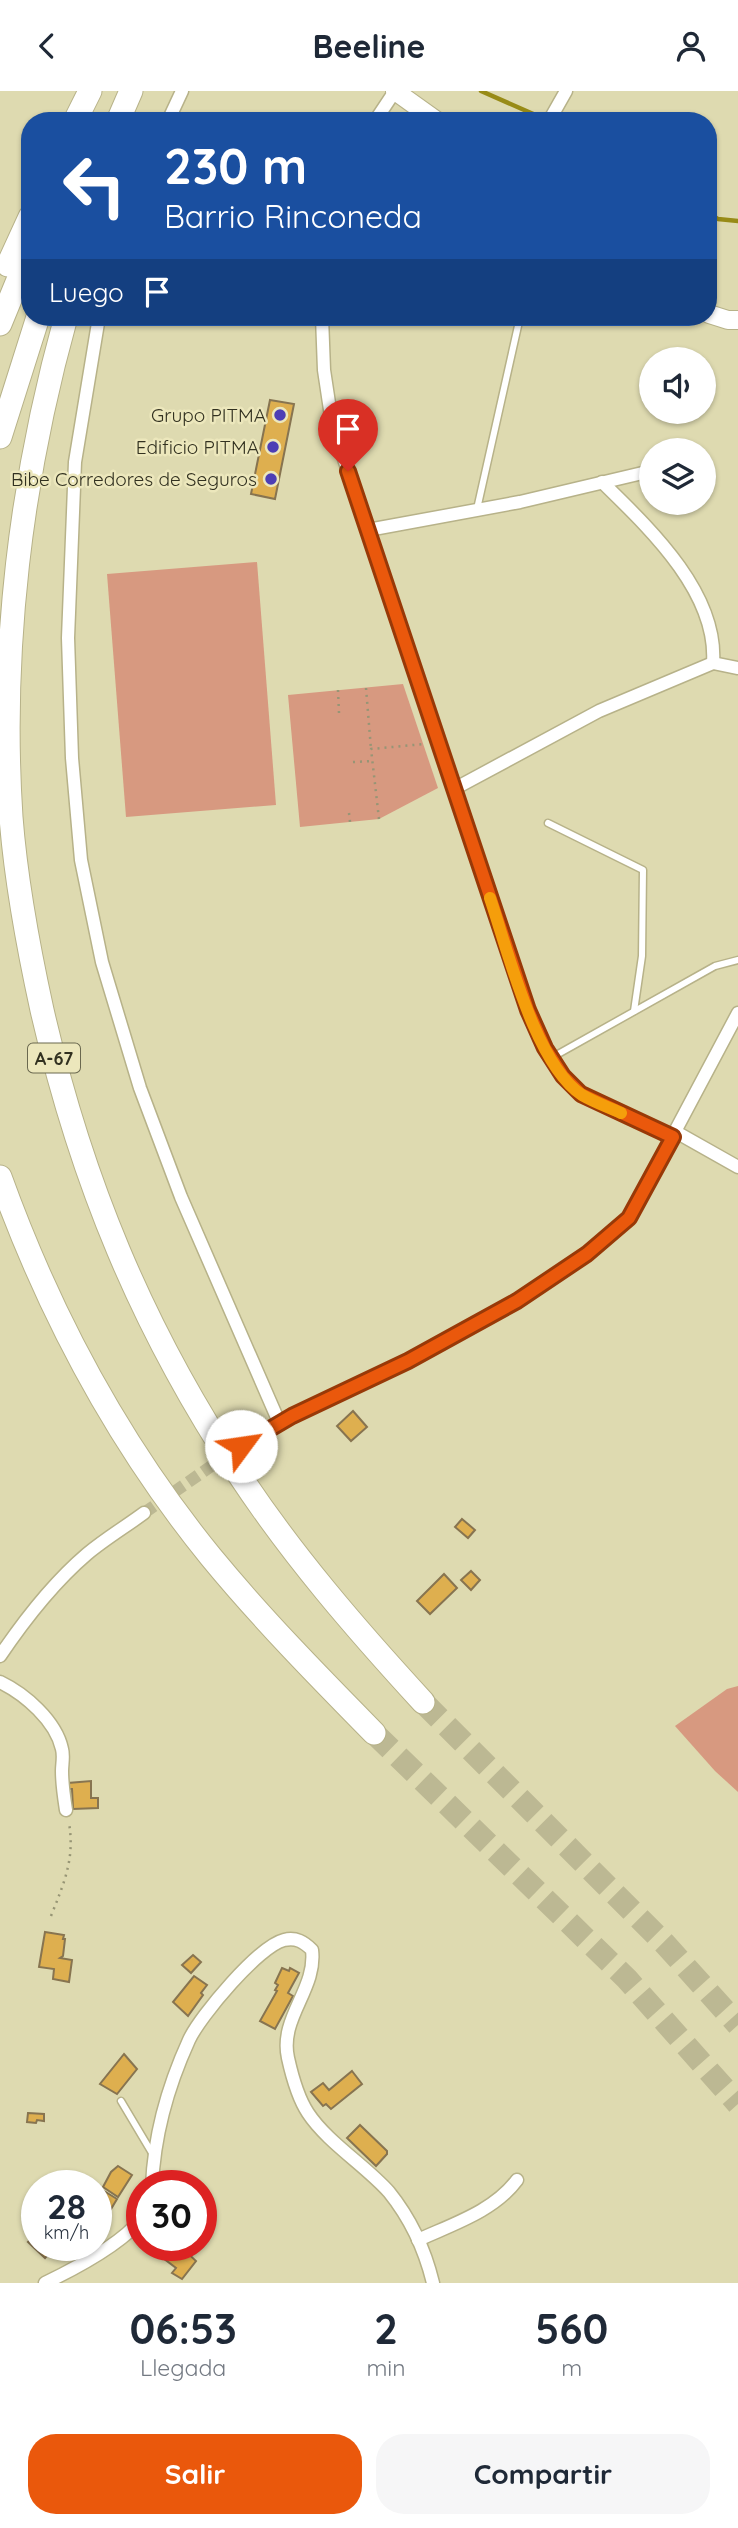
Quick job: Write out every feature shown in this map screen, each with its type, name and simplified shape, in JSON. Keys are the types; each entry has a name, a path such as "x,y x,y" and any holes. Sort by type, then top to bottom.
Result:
{"highway":[{"path":"80,112 90,91"},
{"path":"90,112 99,91"},
{"path":"122,112 131,91"},
{"path":"131,112 139,91"},
{"path":"0,284 21,237"},
{"path":"0,324 21,273"},
{"path":"0,437 35,326"},
{"name":"A-67","path":"64,326 44,403 23,514 12,615 8,706 14,859 34,975 55,1062 89,1178 106,1222 135,1290 180,1379 238,1474 306,1567 363,1637 423,1702"},
{"path":"0,1177 16,1222 70,1341 122,1430 159,1486 210,1555 254,1608 374,1733"}],"street":[{"path":"172,112 182,91"},
{"path":"381,112 395,91 424,112"},
{"path":"552,112 566,91"},
{"path":"717,317 738,320"},
{"path":"98,326 75,462 68,638 72,758 81,860 102,962 140,1088 181,1197 279,1423"},
{"path":"322,326 326,392 332,423 528,1010 551,1058 563,1076 581,1094 675,1135 738,1167"},
{"path":"368,530 477,510 639,474"},
{"path":"602,482 654,533 681,567 700,602 714,647 713,663"},
{"path":"454,789 599,711 713,663 738,670"},
{"path":"241,1446 279,1423 408,1361 505,1308 587,1254 629,1218 738,1013"},
{"path":"0,1656 32,1612 72,1568 144,1513"},
{"path":"0,1682 13,1688 27,1700 44,1717 56,1735 63,1750 62,1787 66,1810"},
{"path":"152,2170 153,2154 170,2089 200,2021 268,1948 283,1940 304,1942 313,1950 314,1961 311,1976 287,2035 287,2054 299,2095 308,2114 387,2190 405,2213 433,2283"},
{"path":"418,2240 486,2208 506,2195 517,2180"},
{"path":"45,2283 94,2256 126,2234"}],"lane":[{"path":"477,510 518,326"},
{"path":"548,823 643,870 642,956 634,1011"},
{"path":"551,1058 715,966 738,960"},
{"path":"121,2101 153,2154"}],"path":[{"path":"366,688 379,819"},
{"path":"338,690 340,713"},
{"path":"371,749 438,741"},
{"path":"354,762 372,761"},
{"path":"349,813 350,822"},
{"path":"51,1916 69,1870 71,1837 66,1810"}],"shaded area":[{"path":"257,562 276,805 126,817 107,574"},
{"path":"403,684 438,788 379,819 300,827 288,695"},
{"path":"738,1686 738,1792 715,1771 675,1726 727,1689"}],"building":[{"name":"Edificio PITMA","path":"270,400 294,404 275,499 251,494"},
{"path":"353,1411 367,1427 351,1441 337,1426"},
{"path":"462,1519 475,1530 468,1538 455,1527"},
{"path":"471,1571 480,1580 471,1590 461,1580"},
{"path":"444,1574 457,1588 430,1614 417,1601"},
{"path":"91,1781 91,1798 98,1798 98,1808 73,1809 72,1789 68,1789 68,1783"},
{"path":"45,1932 64,1935 63,1956 60,1958 72,1960 69,1982 53,1979 54,1969 39,1967"},
{"path":"193,1955 201,1962 191,1973 182,1965"},
{"path":"282,1968 289,1971 290,1968 299,1973 288,1993 293,1996 275,2029 260,2021 277,1991 275,1990 278,1985 275,1983"},
{"path":"194,1976 207,1985 188,2016 173,2002"},
{"path":"124,2054 137,2069 117,2094 100,2084"},
{"path":"352,2071 362,2084 331,2109 326,2104 323,2106 311,2092 323,2083 329,2090"},
{"path":"28,2113 44,2114 44,2121 27,2122"},
{"path":"360,2125 387,2151 376,2166 347,2138"},
{"path":"118,2166 126,2171 126,2184 118,2197 112,2193 112,2171"},
{"path":"167,2261 196,2261 182,2279 172,2273 176,2268"}],"waterway":[{"path":"481,91 529,112"},
{"path":"717,218 738,221"}],"tunnel":[{"path":"144,1513 230,1453"},
{"path":"423,1702 665,1944 738,2025"},
{"path":"374,1733 627,1979 738,2104"}],"slow traffic":[{"path":"490,898 528,1010 545,1048 563,1076 581,1094 621,1113"}],"place":[{"name":"Grupo PITMA","path":"280,415"},
{"name":"Edificio PITMA","path":"273,447"},
{"name":"Bibe Corredores de Seguros","path":"271,479"}],"route":[{"path":"241,1446 305,1409 408,1361 517,1301 587,1254 629,1218 673,1137 581,1094 563,1076 545,1048 528,1010 348,471"}]}
